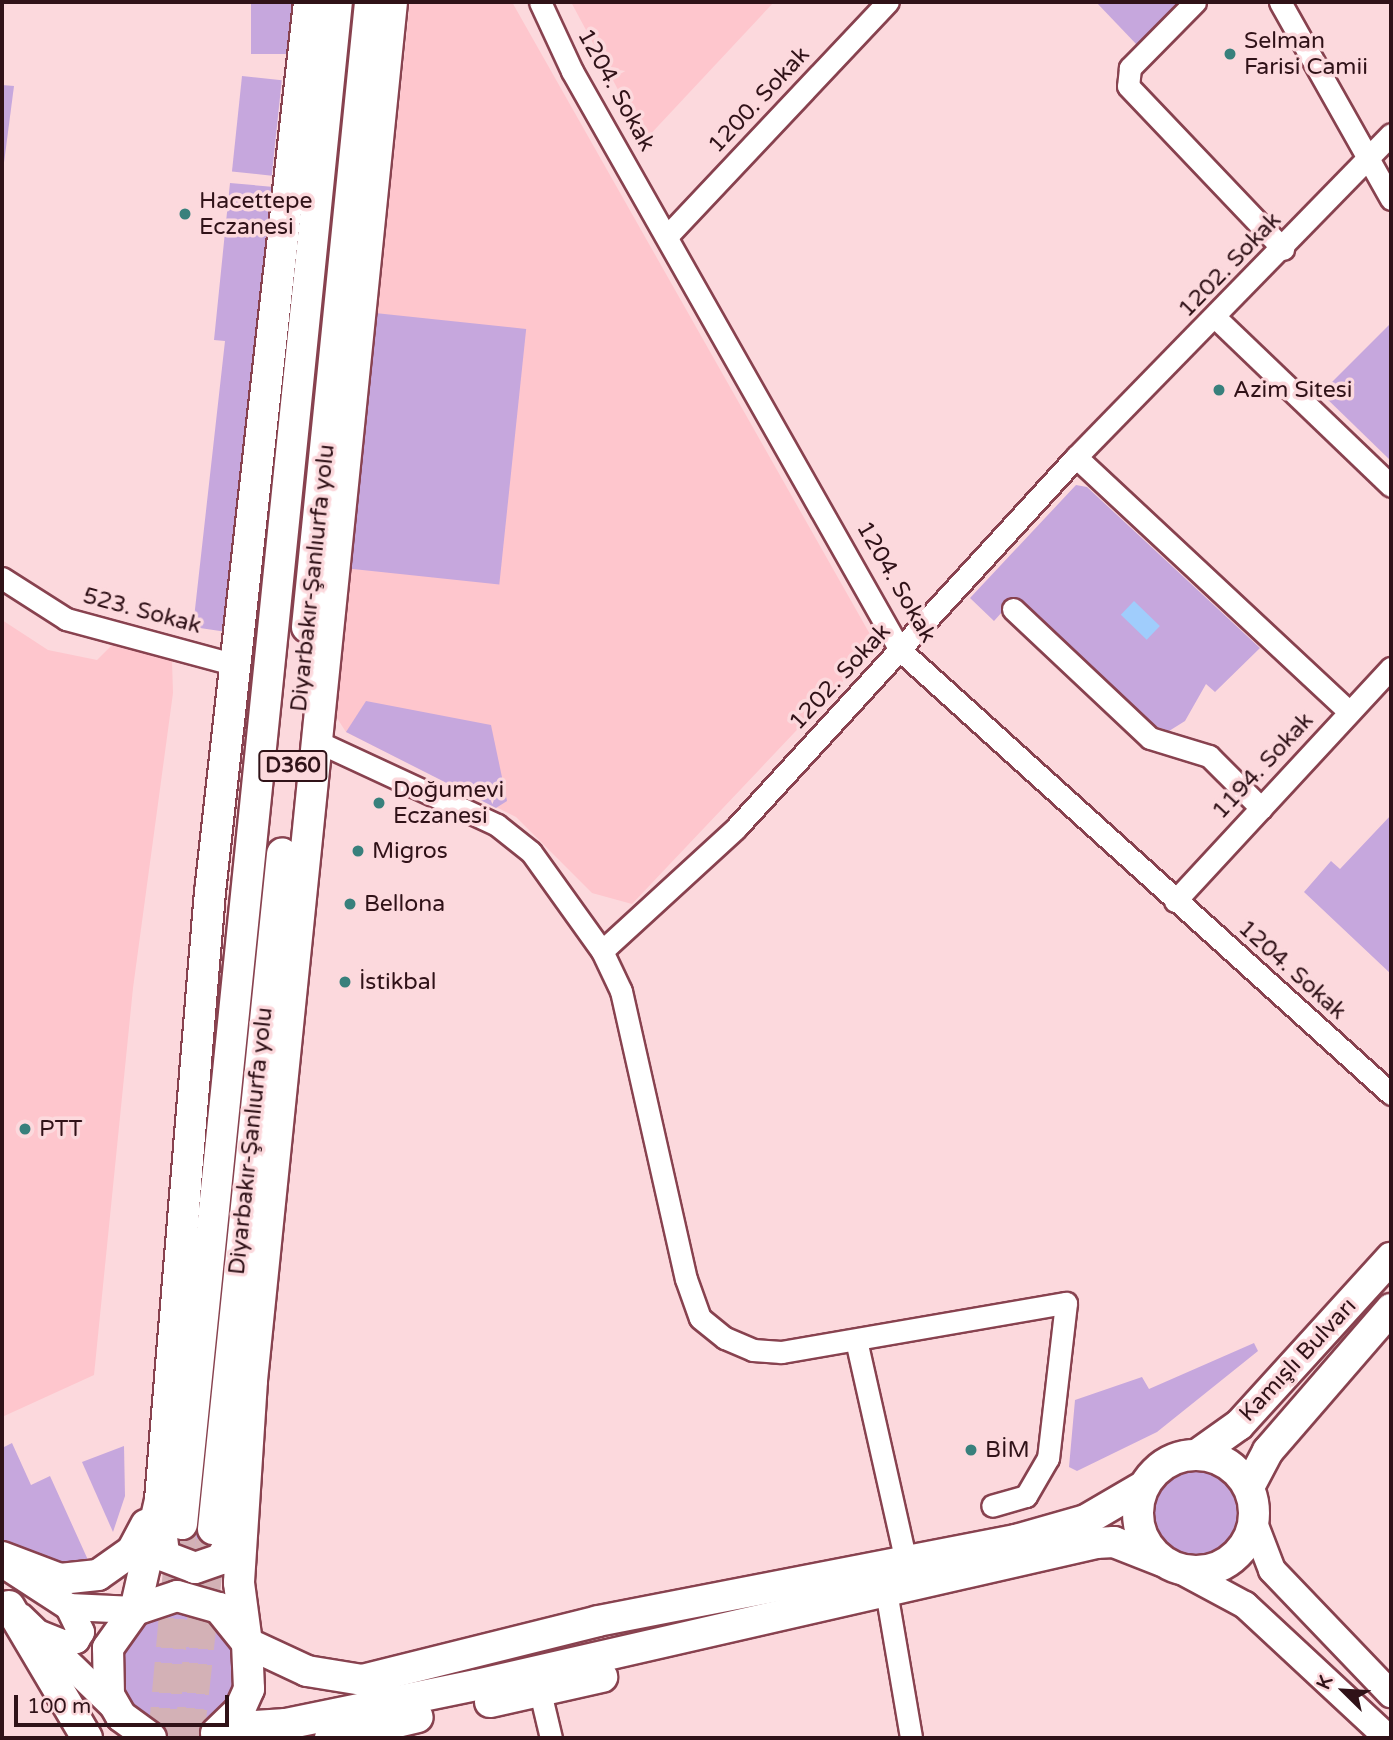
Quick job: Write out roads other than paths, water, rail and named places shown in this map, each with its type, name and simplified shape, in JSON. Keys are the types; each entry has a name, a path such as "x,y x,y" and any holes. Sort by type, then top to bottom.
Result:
{"highway":[{"path":"136,1730 104,1672 108,1648 135,1610 160,1500 209,958 210,892 309,2"},
{"name":"Diyarbakır-Şanlıurfa yolu","path":"182,1524 298,339 337,2"},
{"name":"Diyarbakır-Şanlıurfa yolu","path":"213,1529 306,737 342,289 370,2"},
{"path":"217,1735 249,1689 247,1643 239,1583 294,930 306,737 378,148 392,2"},
{"path":"296,114 298,339"},
{"path":"342,289 378,148"},
{"path":"209,958 266,675"},
{"name":"Kamışlı Bulvarı","path":"1198,1454 1239,1425 1391,1258"},
{"name":"Kamışlı Bulvarı","path":"1249,1487 1268,1451 1391,1309"},
{"path":"135,1610 177,1596 199,1599 228,1616 247,1643 307,1671 362,1680 598,1621 906,1561 1086,1520 1144,1486 1166,1462 1198,1454 1228,1463 1249,1487 1254,1523 1247,1541 1219,1567 1171,1565 1114,1542 1096,1543 476,1685 286,1724 217,1735"},
{"path":"1144,1486 1137,1518 1171,1565"},
{"path":"160,1500 164,1556 182,1566 221,1559 243,1521"},
{"path":"2,1560 60,1580 98,1575 132,1551 160,1500"},
{"path":"330,1738 540,1692 821,1625 875,1594"},
{"path":"5,1602 87,1738"}],"main road":[{"path":"1254,1523 1272,1570 1391,1694"},
{"path":"2,1560 69,1607 81,1632 76,1640 65,1644 38,1633"},
{"path":"1171,1565 1245,1605 1388,1738"},
{"path":"5,1602 136,1730"},
{"path":"69,1607 135,1610"}],"street":[{"name":"1204. Sokak","path":"540,2 572,71 669,234 900,650 1391,1094"},
{"name":"1200. Sokak","path":"669,234 888,2"},
{"path":"1195,2 1130,68 1128,86 1283,248"},
{"path":"1280,2 1391,198"},
{"name":"1202. Sokak","path":"602,951 736,828 1076,457 1217,319 1391,134"},
{"path":"1217,319 1391,486"},
{"path":"1076,457 1349,712"},
{"name":"523. Sokak","path":"2,578 66,619 237,665"},
{"path":"1013,609 1150,738 1209,756 1261,807"},
{"name":"1194. Sokak","path":"1175,901 1391,668"},
{"path":"306,737 496,825 531,852 602,951 621,991 699,1318 752,1350 856,1340 1066,1303 1048,1458 1026,1496 992,1506"},
{"path":"856,1340 906,1561"},
{"path":"875,1594 911,1738"},
{"path":"540,1692 551,1738"}],"water":[{"path":"1134,601 1160,626 1147,640 1121,615"}],"tunnel":[{"path":"163,1738 182,1524"},
{"path":"189,1738 211,1540"}],"place":[{"name":"Selman Farisi Camii","path":"1230,54"},
{"name":"Hacettepe Eczanesi","path":"185,214"},
{"name":"Azim Sitesi","path":"1219,390"},
{"name":"Doğumevi Eczanesi","path":"379,803"},
{"name":"Migros","path":"358,851"},
{"name":"Bellona","path":"350,904"},
{"name":"İstikbal","path":"345,982"},
{"name":"PTT","path":"25,1129"},
{"name":"BİM","path":"971,1450"}]}
